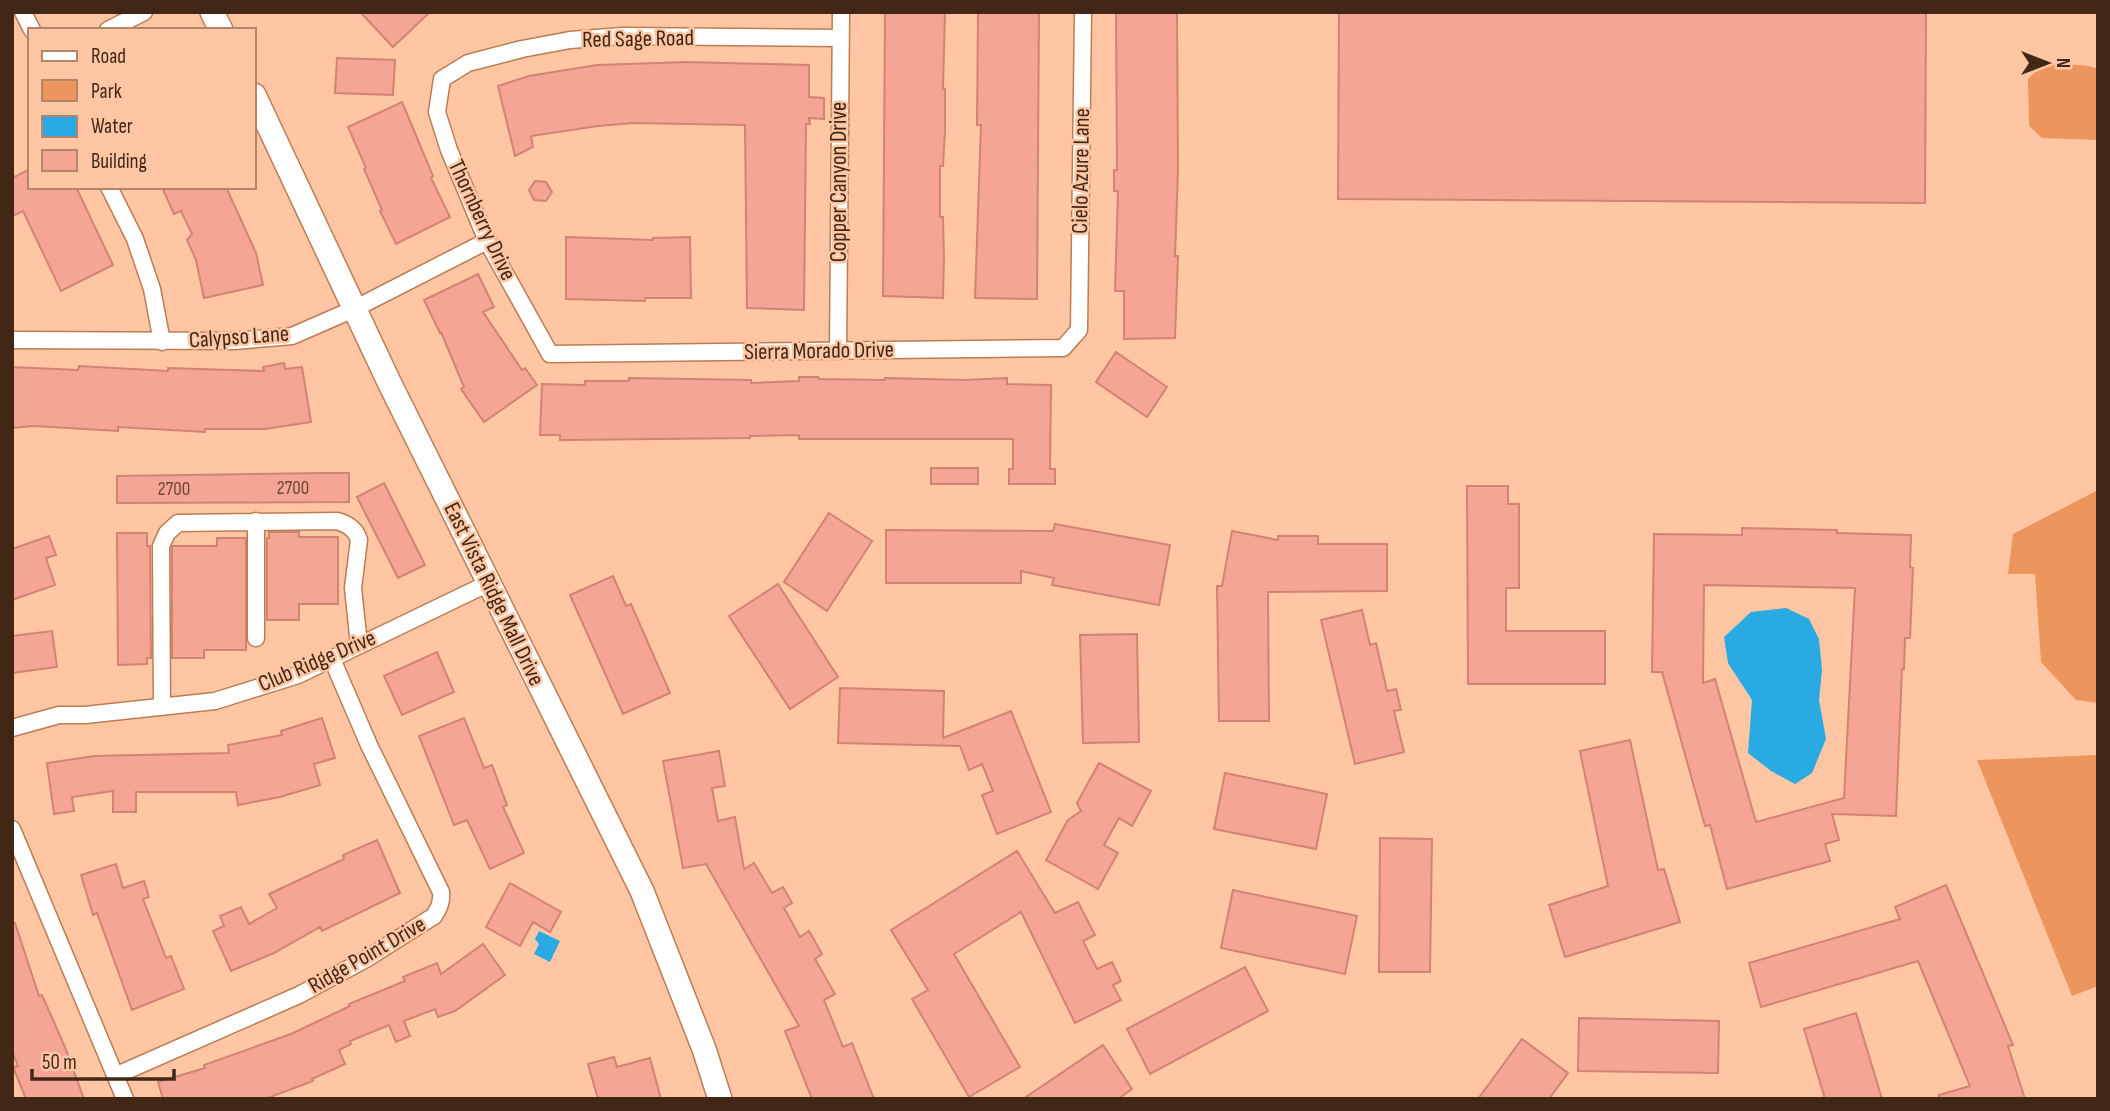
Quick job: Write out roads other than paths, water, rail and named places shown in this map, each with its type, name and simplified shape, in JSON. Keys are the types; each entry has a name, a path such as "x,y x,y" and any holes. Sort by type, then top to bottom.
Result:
{"main road":[{"path":"212,12 219,28"},
{"name":"East Vista Ridge Mall Drive","path":"256,99 354,309 642,891 704,1049 720,1099"}],"street":[{"path":"23,12 31,28"},
{"path":"112,28 144,12"},
{"name":"Copper Canyon Drive","path":"838,351 841,12"},
{"name":"Cielo Azure Lane","path":"1079,330 1083,12"},
{"name":"Red Sage Road","path":"442,79 468,63 570,40 622,36 840,38"},
{"name":"Thornberry Drive","path":"442,79 438,112 449,150 487,241 550,354"},
{"path":"110,189 139,252 152,289 162,342"},
{"name":"Calypso Lane","path":"12,340 234,341 292,336 354,309 487,241"},
{"name":"Sierra Morado Drive","path":"550,354 1063,348 1079,330"},
{"path":"256,521 256,638"},
{"path":"162,707 161,546 164,538 178,523 337,521 349,526 358,534 358,558 353,588 359,645"},
{"name":"Club Ridge Drive","path":"12,729 58,715 85,715 215,701 298,675 489,583"},
{"name":"Ridge Point Drive","path":"117,1074 299,995 366,959 434,916 438,909 442,901 441,892 369,745 332,659"},
{"path":"12,830 61,950 117,1074 125,1099"}],"water":[{"path":"1786,608 1809,619 1819,639 1822,670 1819,700 1826,739 1812,773 1795,784 1771,771 1748,753 1752,700 1728,663 1724,637 1751,612"},
{"path":"539,931 560,941 550,962 534,954 539,944 535,939"}]}
